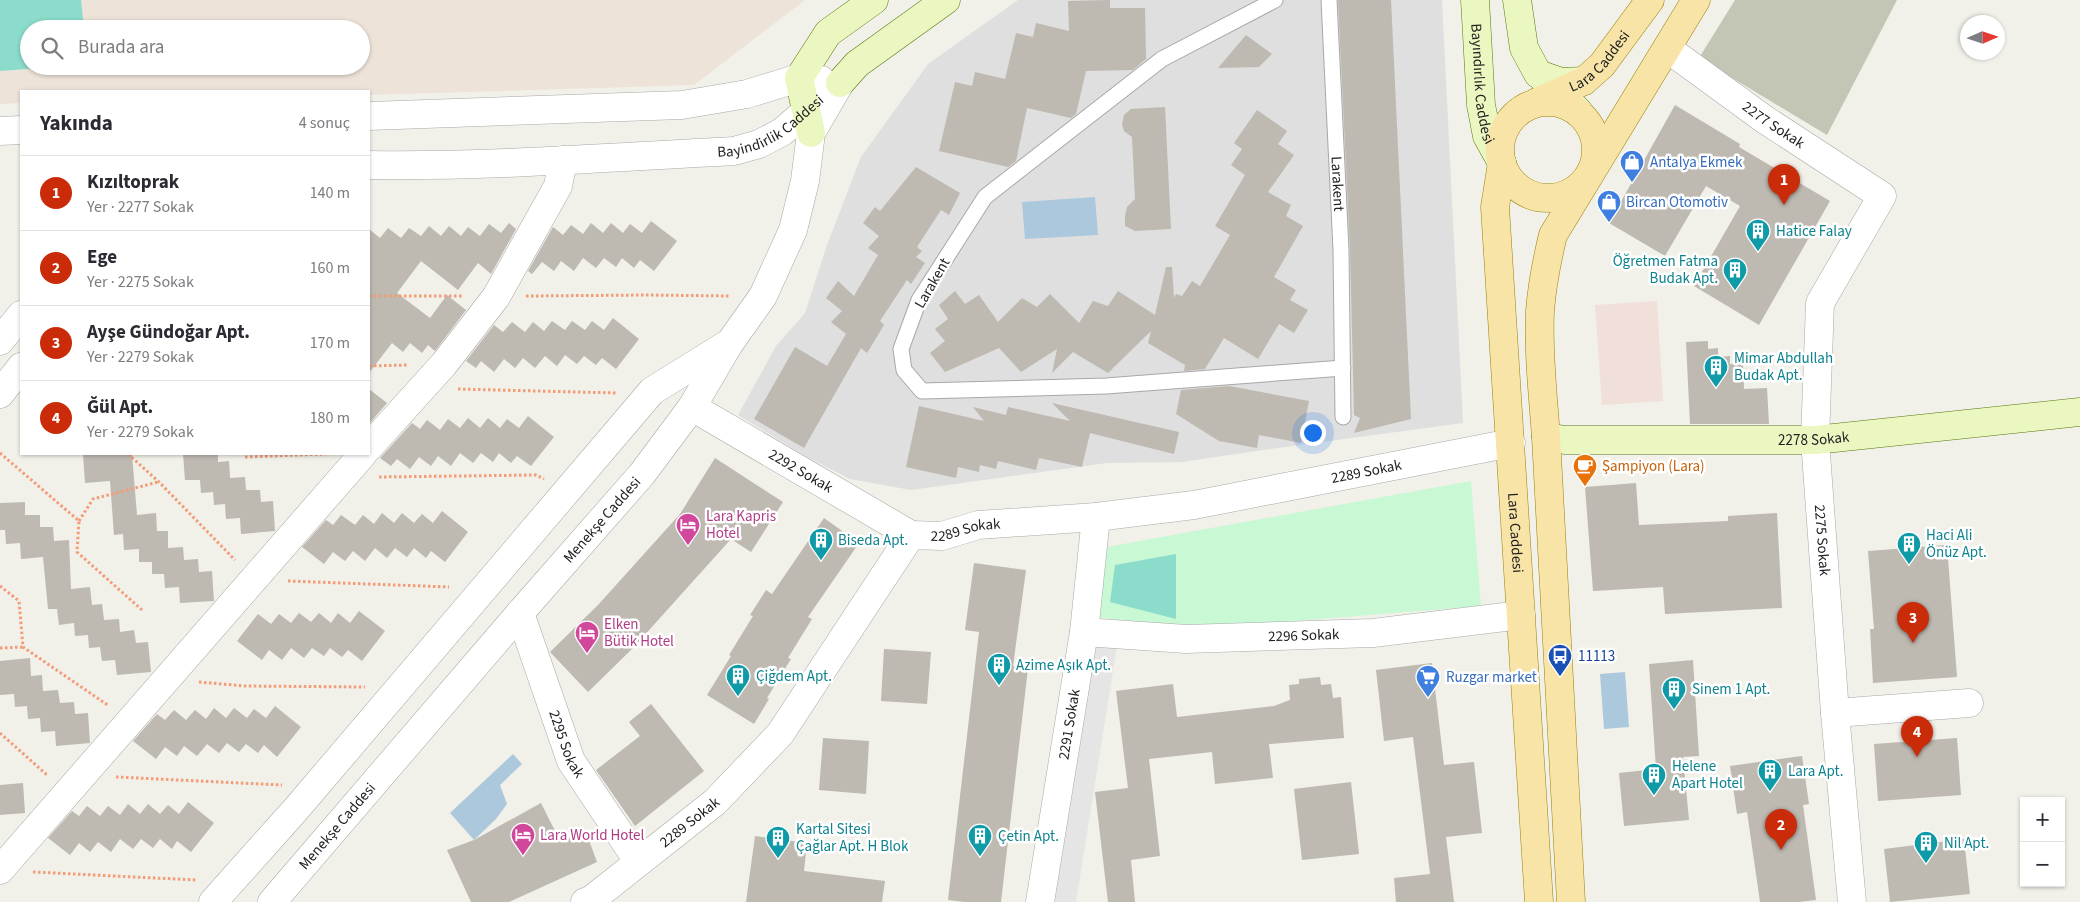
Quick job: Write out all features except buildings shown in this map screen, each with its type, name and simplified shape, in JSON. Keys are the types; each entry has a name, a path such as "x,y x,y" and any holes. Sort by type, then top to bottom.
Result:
{"main road":[{"name":"Lara Caddesi","path":"1533,103 1584,81 1602,65 1650,0"},
{"path":"1571,902 1540,354 1540,310 1545,268 1553,235 1625,115 1668,49 1696,0"},
{"path":"1549,101 1564,104 1578,111 1589,124 1596,139 1596,156 1591,172 1582,185 1568,194 1552,198 1536,196 1521,190 1509,178 1502,164 1500,145 1506,127 1517,112 1533,103 1549,101"},
{"name":"Lara Caddesi","path":"1502,164 1495,207 1539,902"}],"street":[{"path":"809,121 799,78 828,33 874,0"},
{"path":"840,83 857,64 946,0"},
{"name":"Bayındırlık Caddesi","path":"1475,0 1481,105 1487,136 1502,164"},
{"path":"1517,0 1524,48 1538,74 1578,111"},
{"name":"2277 Sokak","path":"1668,49 1764,119 1882,196"},
{"path":"1538,74 1561,82 1584,81"},
{"name":"Bayindirlik Caddesi","path":"370,116 682,105 747,94 799,78 840,83"},
{"name":"Bayindirlik Caddesi","path":"370,165 417,166 734,151 759,144 809,121 840,83"},
{"name":"Menekşe Caddesi","path":"272,902 642,474 692,407 729,344 763,296 793,230 806,181 809,121"},
{"path":"0,131 20,130"},
{"path":"1487,136 1495,207"},
{"path":"370,446 444,364 496,296 558,186 563,160"},
{"name":"2275 Sokak","path":"1852,902 1835,713 1815,440 1820,303 1882,196"},
{"path":"0,341 20,317"},
{"path":"213,902 315,786 652,391 729,344"},
{"path":"0,394 20,368"},
{"name":"2292 Sokak","path":"692,407 911,535"},
{"name":"2278 Sokak","path":"1546,438 1565,440 1815,440 2080,412"},
{"name":"2289 Sokak","path":"589,901 715,802 780,734 911,535 942,536 978,525 1096,518 1194,506 1511,443"},
{"path":"0,870 76,785 166,679 335,466 361,455"},
{"name":"2291 Sokak","path":"1040,902 1084,632 1096,518"},
{"name":"2295 Sokak","path":"520,613 571,761 638,861"},
{"name":"2296 Sokak","path":"1084,632 1186,639 1373,633 1522,615"},
{"path":"1835,713 1970,703"}],"lane":[{"name":"Larakent","path":"1276,0 1162,58 985,197 919,300 901,349 904,370 922,391 1106,386 1342,368"},
{"name":"Larakent","path":"1329,0 1342,250 1342,417"}],"path":[{"path":"370,296 763,296"},
{"path":"422,388 628,393 652,391"},
{"path":"0,453 79,521"},
{"path":"245,457 335,466 536,475 567,490"},
{"path":"142,610 77,552 79,521 93,499 159,482"},
{"path":"0,586 19,601 23,647"},
{"path":"0,648 23,647 130,721"},
{"path":"166,679 245,686 399,688"},
{"path":"0,733 76,785 315,786"},
{"path":"29,872 232,882"}],"shaded area":[{"path":"0,0 805,0 694,85 370,95 370,90 20,90 20,103 0,104"},
{"path":"0,0 81,0 83,20 20,20 20,70 0,71"},
{"path":"1018,0 1442,0 1463,423 1182,462 1107,463 911,490 850,479 807,457 738,415 776,346 805,313 827,245 861,157 928,64"},
{"path":"1735,0 1897,0 1827,135 1699,58"},
{"path":"1095,197 1098,235 1025,239 1022,202"},
{"path":"1657,301 1663,401 1602,405 1595,305"},
{"path":"1176,554 1176,619 1110,602 1115,565"},
{"path":"1092,637 1118,640 1076,902 1050,902"},
{"path":"1625,672 1629,727 1604,729 1600,674"},
{"path":"513,754 522,764 500,785 507,804 496,819 474,840 450,813"}],"green space":[{"path":"1471,481 1481,606 1182,630 1099,617 1107,547"}],"place":[{"name":"Antalya Ekmek","path":"1632,183"},
{"name":"Kızıltoprak","path":"1784,205"},
{"name":"Bircan Otomotiv","path":"1609,223"},
{"name":"Hatice Falay","path":"1758,252"},
{"name":"Öğretmen Fatma Budak Apt.","path":"1735,291"},
{"name":"Mimar Abdullah Budak Apt.","path":"1716,388"},
{"name":"Şampiyon (Lara)","path":"1585,487"},
{"name":"Lara Kapris Hotel","path":"688,546"},
{"name":"Biseda Apt.","path":"821,561"},
{"name":"Haci Ali Önüz Apt.","path":"1909,565"},
{"name":"Ayşe Gündoğar Apt.","path":"1913,643"},
{"name":"Elken Bütik Hotel","path":"587,654"},
{"name":"11113","path":"1560,677"},
{"name":"Azime Aşık Apt.","path":"999,686"},
{"name":"Çiğdem Apt.","path":"738,697"},
{"name":"Ruzgar market","path":"1428,698"},
{"name":"Sinem 1 Apt.","path":"1674,710"},
{"name":"Ğül Apt.","path":"1917,757"},
{"name":"Lara Apt.","path":"1770,792"},
{"name":"Helene Apart Hotel","path":"1654,796"},
{"name":"Ege","path":"1781,850"},
{"name":"Lara World Hotel","path":"523,856"},
{"name":"Çetin Apt.","path":"980,857"},
{"name":"Kartal Sitesi Çağlar Apt. H Blok","path":"778,859"},
{"name":"Nil Apt.","path":"1926,864"}]}
